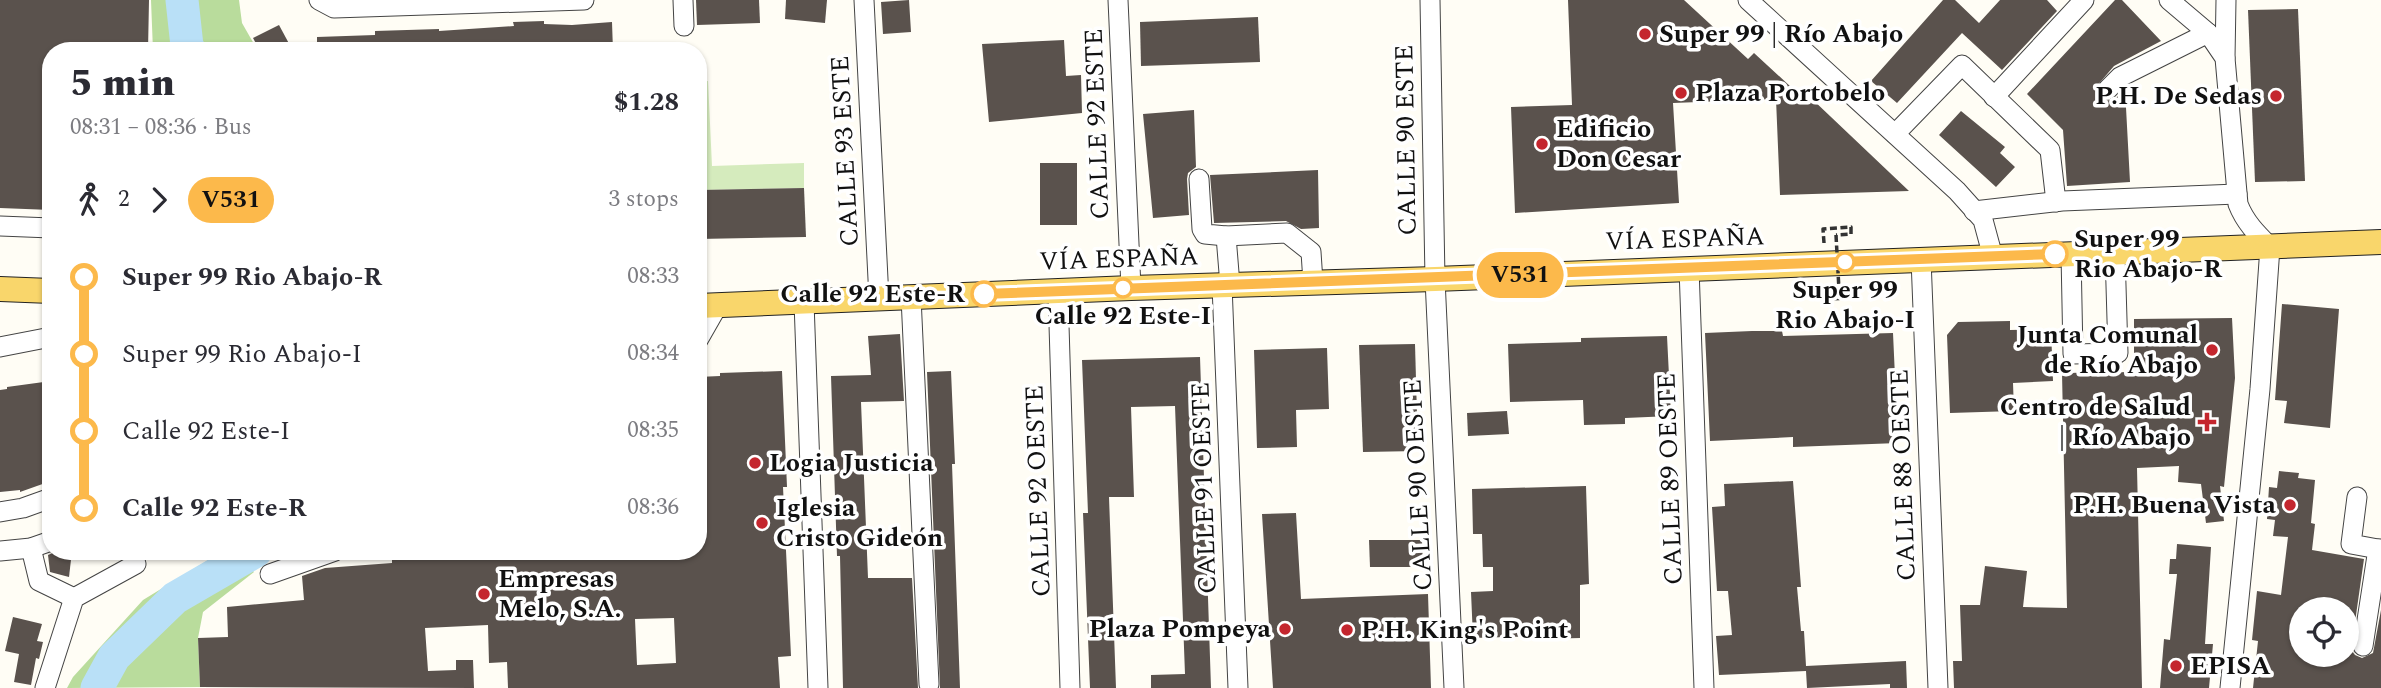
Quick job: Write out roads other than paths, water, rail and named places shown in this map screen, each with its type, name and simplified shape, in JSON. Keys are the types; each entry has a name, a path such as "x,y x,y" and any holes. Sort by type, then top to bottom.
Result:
{"main road":[{"name":"VÍA ESPAÑA","path":"708,306 2381,242"},
{"path":"0,289 42,291"}],"street":[{"path":"320,1 334,8 584,0"},
{"path":"683,0 684,26"},
{"name":"CALLE 93 ESTE","path":"864,0 879,299"},
{"name":"CALLE 92 ESTE","path":"1118,0 1131,288"},
{"name":"CALLE 90 ESTE","path":"1430,0 1434,279"},
{"path":"1748,0 1956,191 1983,220 1993,257"},
{"path":"1994,97 2084,0"},
{"path":"2169,0 2208,33 2225,58"},
{"path":"2226,0 2225,58 2237,194 2243,217 2270,247 2260,389 2230,688"},
{"path":"2108,89 2120,77 2208,33"},
{"path":"1895,134 1962,65 2050,150 2056,202"},
{"path":"1199,179 1202,229 1210,235 1226,236 1287,233 1311,252 1313,282"},
{"path":"1974,211 2056,202 2237,194"},
{"path":"0,226 42,228"},
{"name":"CALLE 91 OESTE","path":"1226,236 1238,688"},
{"path":"2071,254 2073,355 2118,353 2115,252"},
{"name":"CALLE 88 OESTE","path":"1921,259 1937,688"},
{"name":"CALLE 89 OESTE","path":"1689,268 1704,688"},
{"name":"CALLE 90 OESTE","path":"1434,279 1454,688"},
{"name":"CALLE 92 OESTE","path":"1058,292 1070,688"},
{"path":"911,297 929,684"},
{"path":"804,302 818,688"},
{"path":"0,347 42,339"},
{"path":"2357,497 2351,544 2380,549 2363,646"},
{"path":"0,512 42,501"},
{"path":"0,551 42,544"},
{"path":"31,548 39,581 74,598"},
{"path":"46,688 74,598 136,564 134,560"},
{"path":"270,574 310,560"}],"waterway":[{"path":"182,0 187,42"},
{"path":"97,688 114,657 175,598 240,560"}],"place":[{"name":"Super 99 | Río Abajo","path":"1645,34"},
{"name":"Plaza Portobelo","path":"1681,93"},
{"name":"P.H. De Sedas","path":"2276,96"},
{"name":"Edificio Don Cesar","path":"1542,144"},
{"name":"Super 99 Rio Abajo-R","path":"2055,254"},
{"name":"Super 99 Rio Abajo-I","path":"1845,262"},
{"name":"Calle 92 Este-I","path":"1123,288"},
{"name":"Calle 92 Este-R","path":"984,294"},
{"name":"Junta Comunal de Río Abajo","path":"2212,350"},
{"name":"Centro de Salud | Río Abajo","path":"2207,422"},
{"name":"Logia Justicia","path":"755,463"},
{"name":"P.H. Buena Vista","path":"2290,505"},
{"name":"Iglesia Cristo Gideón","path":"762,523"},
{"name":"Empresas Melo, S.A.","path":"484,594"},
{"name":"Plaza Pompeya","path":"1285,629"},
{"name":"P.H. King's Point","path":"1347,630"},
{"name":"EPISA","path":"2176,666"}]}
